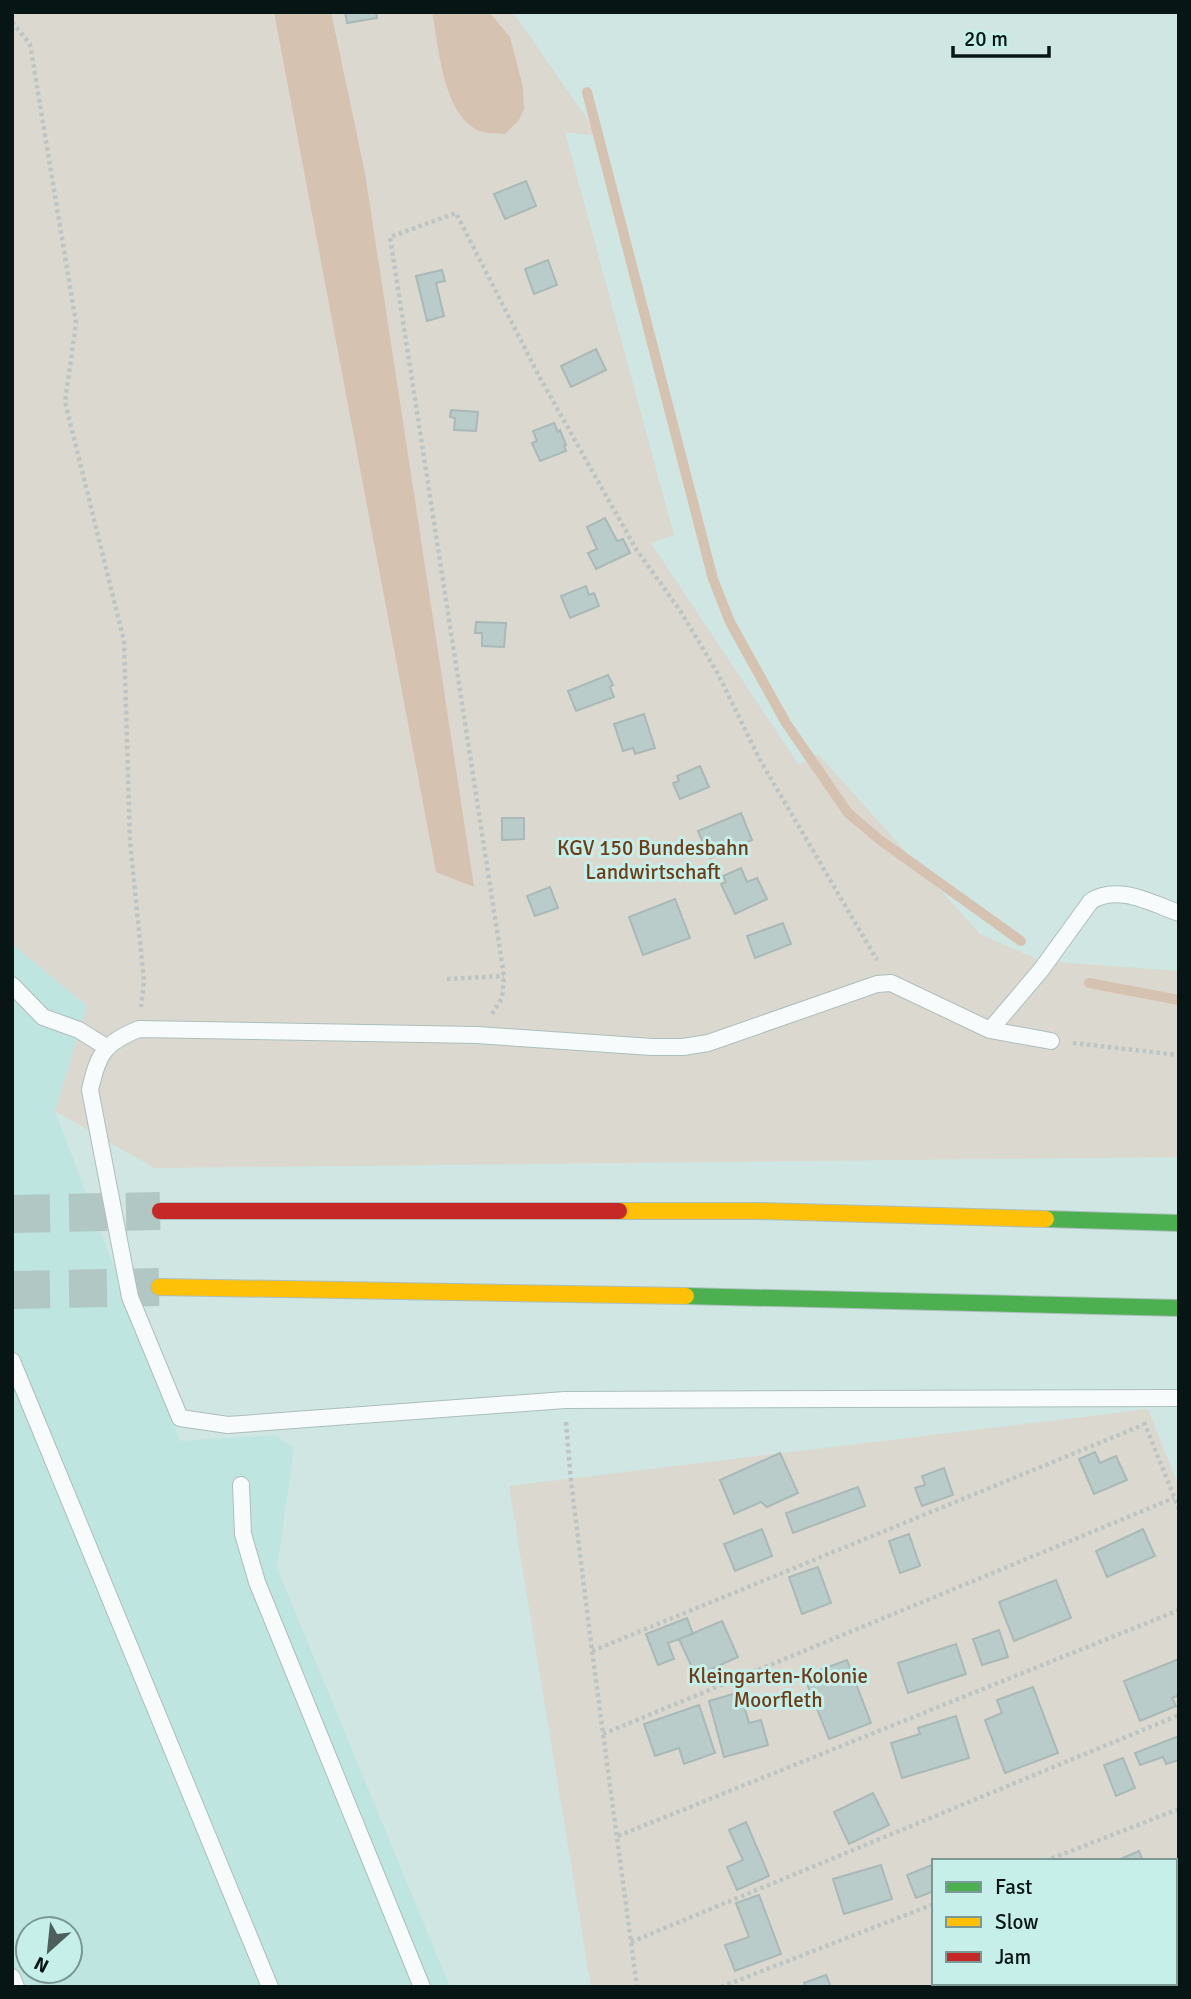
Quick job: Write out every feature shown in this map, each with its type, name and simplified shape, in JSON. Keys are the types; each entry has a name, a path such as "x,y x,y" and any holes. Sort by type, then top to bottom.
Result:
{"highway":[{"path":"160,1211 744,1211 1179,1223"},
{"path":"159,1287 1179,1308"}],"lane":[{"path":"989,1030 1041,970 1091,901 1102,894 1119,894 1179,913"},
{"path":"1051,1041 989,1030 891,983 877,984 708,1043 683,1047 477,1035 139,1029 119,1037 106,1047 96,1065 90,1090 130,1297 180,1418 228,1425 565,1400 1179,1398"},
{"path":"12,985 43,1017 79,1030 106,1047"},
{"path":"12,1361 270,1987"},
{"path":"241,1485 243,1534 257,1582 422,1987"},
{"path":"12,1977 16,1987"}],"path":[{"path":"12,22 30,44 76,323 65,401 124,641 130,841 144,981 139,1029"},
{"path":"477,1035 502,998 503,976 390,237 456,213 540,378 629,537 679,609 717,672 760,760 891,983"},
{"path":"447,979 503,976"},
{"path":"1051,1041 1179,1055"},
{"path":"565,1400 571,1481 637,1987"},
{"path":"592,1651 1143,1425 1179,1508"},
{"path":"604,1734 1174,1497"},
{"path":"618,1836 1179,1610"},
{"path":"631,1942 1179,1715"},
{"path":"1050,1859 1179,1809"},
{"path":"720,1987 932,1905"}],"shaded area":[{"path":"274,12 331,12 365,173 474,887 436,872"},
{"path":"432,12 489,12 510,37 523,87 524,109 519,120 505,134 483,132 470,125 459,113 445,81"},
{"path":"12,944 87,1006 55,1111 180,1441 274,1435 294,1448 277,1568 450,1987 12,1987"}],"green space":[{"name":"KGV 150 Bundesbahn Landwirtschaft","path":"12,12 513,12 599,136 565,132 674,535 651,543 799,765 818,754 980,934 1041,961 1179,971 1179,1157 154,1168 55,1111 87,1006 12,944"},
{"name":"Kleingarten-Kolonie Moorfleth","path":"1148,1409 1179,1487 1179,1987 591,1987 509,1486"}],"building":[{"path":"345,12 376,12 377,18 347,23"},
{"path":"526,181 536,206 505,219 494,194"},
{"path":"548,260 557,285 534,294 525,269"},
{"path":"442,270 445,281 436,283 444,316 427,321 416,276"},
{"path":"596,349 606,370 571,387 561,366"},
{"path":"451,410 478,412 476,431 454,430 455,418 450,417"},
{"path":"554,423 558,432 560,430 566,451 540,461 532,443 537,441 533,431"},
{"path":"605,518 617,541 623,539 630,553 596,569 588,553 597,549 587,527"},
{"path":"586,586 589,595 594,593 599,606 570,618 561,596"},
{"path":"476,622 506,623 504,647 482,646 482,633 475,633"},
{"path":"608,675 613,685 610,687 614,697 576,711 568,691"},
{"path":"644,714 655,748 635,754 633,748 623,751 614,724"},
{"path":"700,766 709,787 680,799 673,783 679,781 677,776"},
{"path":"741,813 752,840 710,858 698,831"},
{"path":"502,818 524,818 524,839 502,840"},
{"path":"741,868 747,882 757,878 767,899 735,914 721,884 726,882 723,876"},
{"path":"550,887 558,908 535,916 527,896"},
{"path":"675,899 690,938 643,955 629,917"},
{"path":"783,923 791,944 755,958 747,936"},
{"path":"1095,1452 1100,1463 1116,1456 1127,1480 1094,1494 1079,1459"},
{"path":"780,1453 798,1493 767,1507 761,1502 734,1514 720,1480"},
{"path":"944,1468 953,1495 922,1506 915,1488 925,1485 922,1476"},
{"path":"858,1487 865,1506 793,1533 786,1513"},
{"path":"762,1529 772,1556 735,1571 724,1544"},
{"path":"1143,1529 1155,1556 1107,1577 1096,1551"},
{"path":"909,1534 920,1566 900,1573 889,1541"},
{"path":"818,1567 831,1603 802,1614 789,1577"},
{"path":"1056,1580 1071,1618 1014,1641 999,1602"},
{"path":"687,1618 693,1634 668,1643 674,1659 658,1665 646,1634"},
{"path":"722,1621 738,1657 696,1676 679,1639"},
{"path":"999,1630 1008,1657 982,1665 973,1639"},
{"path":"956,1644 966,1674 908,1693 898,1663"},
{"path":"1179,1659 1179,1695 1172,1698 1176,1706 1140,1721 1124,1681"},
{"path":"847,1660 871,1723 829,1739 804,1676"},
{"path":"1033,1687 1058,1753 1005,1773 985,1720 1002,1713 997,1700"},
{"path":"740,1692 749,1723 761,1720 768,1745 724,1757 709,1701"},
{"path":"699,1705 715,1753 684,1764 679,1748 655,1756 644,1724"},
{"path":"956,1716 969,1758 902,1778 891,1743 920,1734 918,1728"},
{"path":"1179,1736 1179,1760 1166,1764 1163,1757 1140,1765 1135,1753"},
{"path":"1123,1758 1135,1788 1116,1796 1104,1765"},
{"path":"873,1793 889,1825 849,1844 834,1812"},
{"path":"746,1822 769,1876 737,1890 727,1867 743,1860 729,1830"},
{"path":"1139,1851 1142,1859 1121,1859"},
{"path":"881,1865 892,1899 844,1914 833,1879"},
{"path":"932,1865 932,1892 916,1898 907,1875"},
{"path":"759,1895 781,1954 735,1971 725,1945 749,1937 736,1903"},
{"path":"826,1975 831,1987 805,1987 804,1983"}],"waterway":[{"path":"587,92 713,579 730,622 786,723 848,813 880,840 1021,941"},
{"path":"1089,983 1179,1000"}],"tunnel":[{"path":"12,1214 160,1211"},
{"path":"12,1290 159,1287"}],"traffic: fast":[{"path":"1046,1219 1179,1223"},
{"path":"686,1296 1179,1308"}],"traffic: slow":[{"path":"619,1211 758,1211 1046,1219"},
{"path":"159,1287 686,1296"}],"traffic: jam":[{"path":"160,1211 619,1211"}]}
